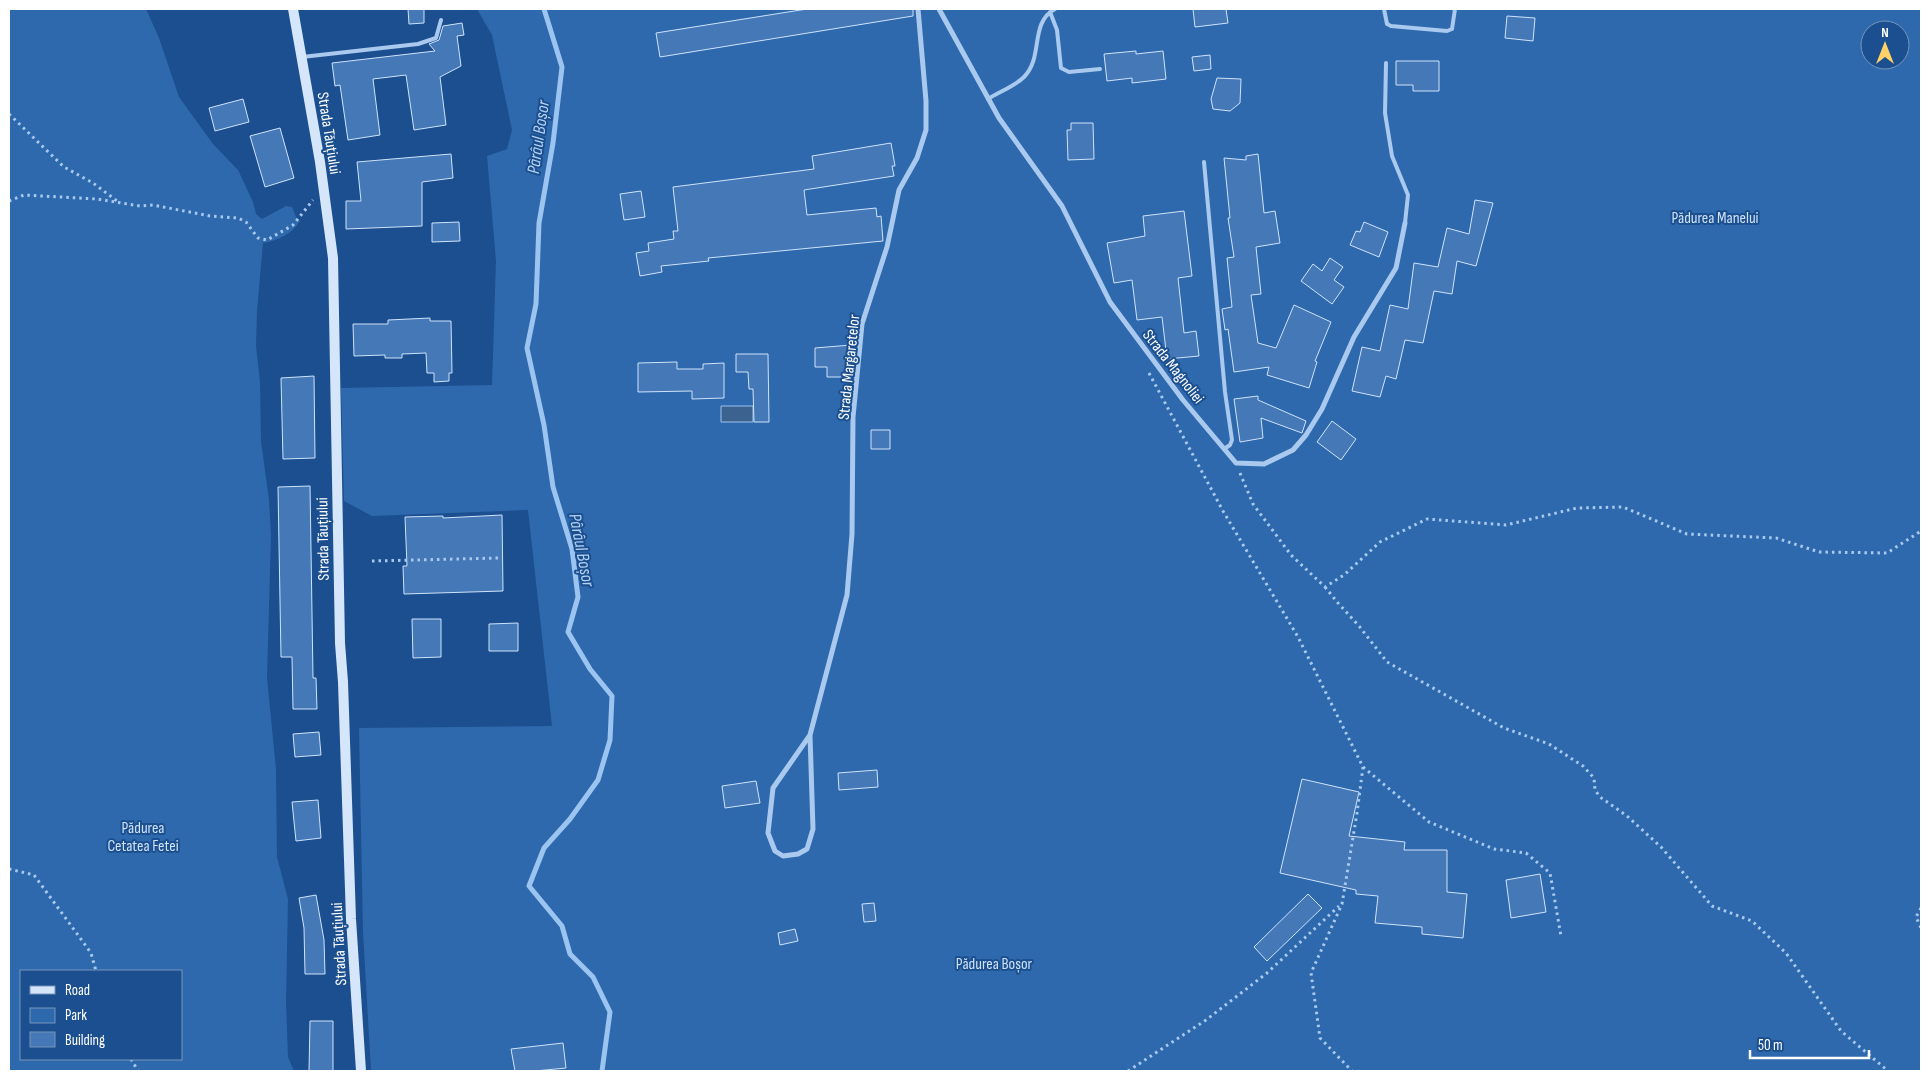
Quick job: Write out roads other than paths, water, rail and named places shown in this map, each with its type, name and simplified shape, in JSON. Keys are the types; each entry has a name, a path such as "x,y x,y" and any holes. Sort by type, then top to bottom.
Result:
{"main road":[{"name":"Strada Tăuțiului","path":"293,9 323,185 333,258 337,574 343,682 351,920 360,1071"}],"street":[{"name":"Strada Margaretelor","path":"810,735 773,788 768,833 775,850 783,856 798,854 807,849 813,829 810,735 847,595 852,534 853,417 862,324 887,247 899,190 918,158 926,130 926,101 918,9"},
{"name":"Strada Magnoliei","path":"939,9 999,118 1062,206 1110,302 1183,400 1236,464 1264,464 1293,450 1306,435 1322,409 1354,337 1396,268 1405,224"}],"lane":[{"path":"988,100 1024,77 1034,61 1040,24 1055,9"},
{"path":"1384,9 1387,24 1391,26 1447,30 1452,29 1454,25 1455,9"},
{"path":"1050,12 1057,30 1061,68 1069,72 1100,69"},
{"path":"302,57 418,44 436,38 441,20"},
{"path":"1386,63 1385,113 1392,156 1408,194 1405,224"},
{"path":"1204,162 1225,392 1232,440 1230,445 1224,450"}],"waterway":[{"name":"Pârâul Boșor","path":"544,9 562,67 553,143 539,223 536,304 527,348 544,425 553,487 572,549 578,597 568,632 590,669 612,696 610,740 598,780 570,819 544,848 529,886 562,926 570,954 593,977 610,1012 602,1071"}],"park label":[{"name":"Pădurea Manelui","path":"1715,217"},
{"name":"Pădurea Cetatea Fetei","path":"143,836"},
{"name":"Pădurea Boșor","path":"994,963"}]}
